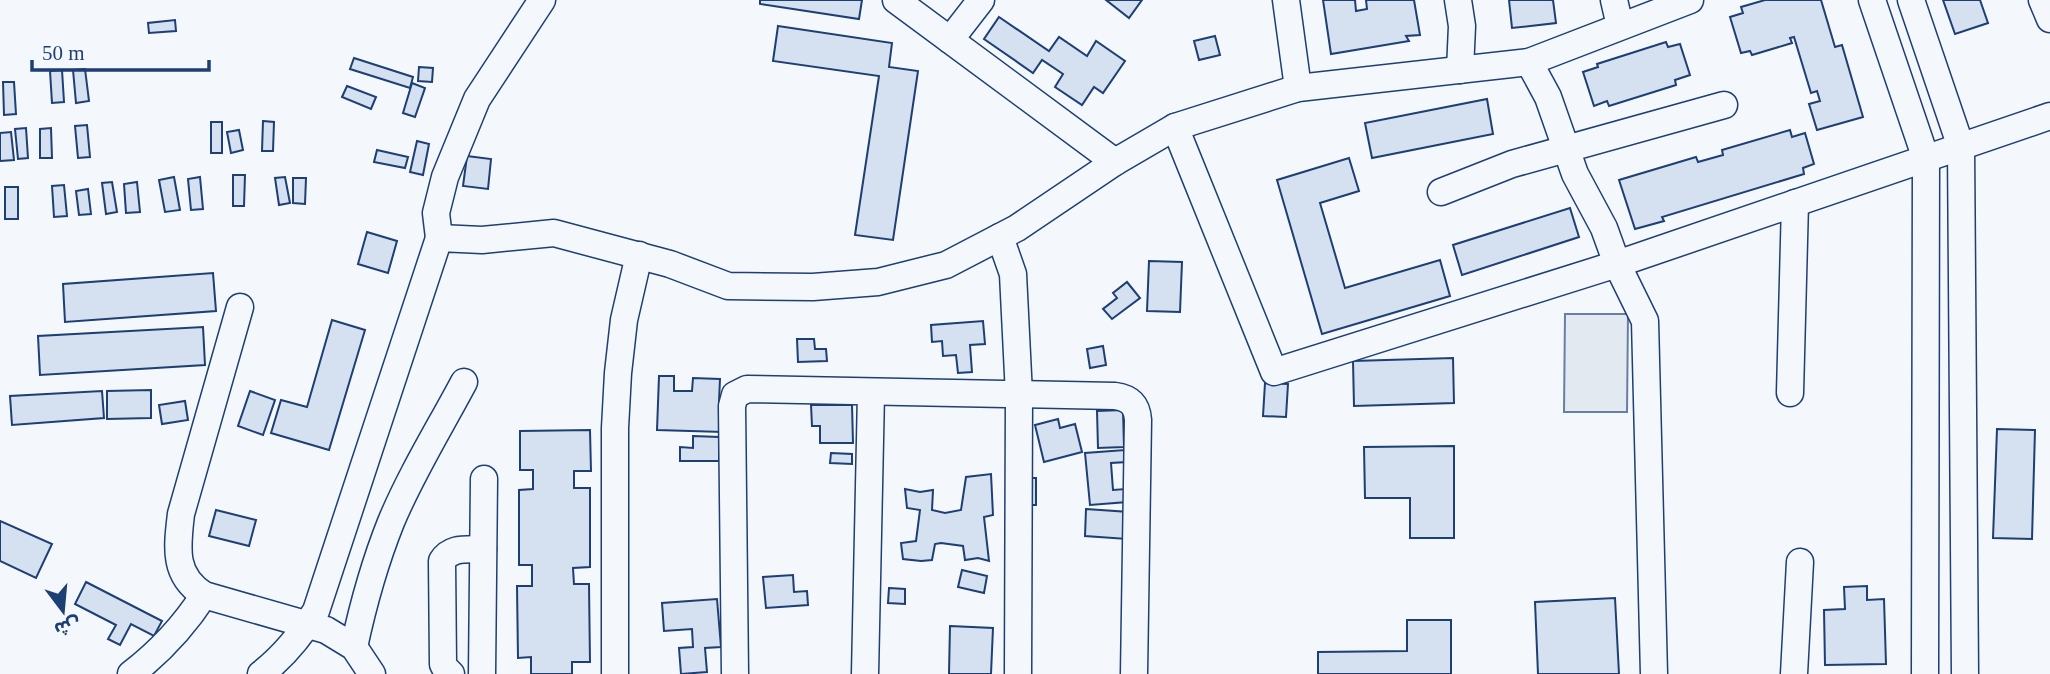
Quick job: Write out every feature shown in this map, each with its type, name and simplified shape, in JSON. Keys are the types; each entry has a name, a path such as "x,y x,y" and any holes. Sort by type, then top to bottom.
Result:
{"street":[{"path":"261,674 279,661 316,611 439,238 436,213 445,177 477,99 542,0"},
{"path":"896,0 1115,163"},
{"path":"950,40 981,0"},
{"path":"1286,0 1298,88"},
{"path":"1458,0 1462,26 1460,70"},
{"path":"1614,0 1620,26"},
{"path":"439,238 482,240 554,233 670,264 728,286 813,287 878,282 946,265 1000,237 1175,127 1298,88 1529,62 1690,0"},
{"path":"1872,0 1926,159 1926,674"},
{"path":"1911,0 1961,147 1965,674"},
{"path":"2042,0 2050,19"},
{"path":"1529,62 1548,97 1575,174 1604,228 1617,264 1644,321 1654,674"},
{"path":"1441,192 1512,164 1724,105"},
{"path":"1175,127 1274,372 1617,264 2050,116"},
{"path":"1790,393 1795,203"},
{"path":"1000,237 1013,274 1019,395 1018,674"},
{"path":"615,674 615,428 618,373 624,320 639,255"},
{"path":"240,307 181,514 178,548 184,577 193,588 204,595 308,624 335,635 354,647 372,674"},
{"path":"354,647 391,523 464,383"},
{"path":"735,674 733,400 741,391 747,389 1124,397 1132,402 1138,411 1134,674"},
{"path":"865,674 871,393"},
{"path":"482,674 484,479"},
{"path":"451,674 443,663 442,561 454,550 483,549"},
{"path":"1794,674 1800,562"},
{"path":"131,674 163,649 204,595"}],"shaded area":[{"path":"1565,314 1628,314 1627,412 1564,412"}],"building":[{"path":"760,0 862,0 859,19 760,4"},
{"path":"1106,0 1142,0 1129,18"},
{"path":"1323,0 1355,0 1356,11 1367,9 1366,0 1414,0 1420,35 1406,36 1409,41 1331,54"},
{"path":"1509,0 1553,0 1556,23 1512,28"},
{"path":"1765,0 1821,0 1835,47 1842,45 1863,117 1817,130 1809,104 1820,101 1817,91 1811,93 1794,37 1790,38 1792,43 1752,55 1750,51 1741,53 1730,17 1743,13 1741,7"},
{"path":"1943,0 1980,0 1988,23 1955,34"},
{"path":"999,17 1049,51 1059,37 1087,56 1096,41 1125,61 1103,93 1094,87 1082,105 1055,87 1063,74 1042,60 1033,73 984,39"},
{"path":"175,20 176,31 149,33 148,23"},
{"path":"778,26 892,43 889,67 918,71 893,240 855,235 879,76 773,61"},
{"path":"1215,36 1220,55 1199,60 1194,41"},
{"path":"1666,42 1668,47 1680,44 1690,75 1675,80 1676,85 1609,106 1607,101 1594,106 1583,72 1598,67 1597,64"},
{"path":"354,58 413,77 410,88 350,69"},
{"path":"419,67 433,68 432,82 418,81"},
{"path":"85,69 89,101 76,103 73,70"},
{"path":"62,70 64,102 52,103 50,71"},
{"path":"3,82 14,82 16,114 4,115"},
{"path":"412,83 425,88 415,117 403,113"},
{"path":"347,86 376,97 371,109 342,97"},
{"path":"1487,99 1493,134 1372,158 1365,123"},
{"path":"263,121 274,122 273,151 262,151"},
{"path":"211,122 222,122 222,153 211,153"},
{"path":"87,125 90,157 78,158 75,126"},
{"path":"26,128 28,158 18,159 15,129"},
{"path":"51,128 52,158 40,158 40,129"},
{"path":"239,130 243,150 231,153 227,132"},
{"path":"1790,130 1792,137 1805,133 1814,164 1803,168 1804,174 1662,217 1664,221 1635,229 1619,180 1696,157 1698,162 1723,155 1722,150"},
{"path":"11,132 14,160 0,161 0,133"},
{"path":"417,141 429,144 423,175 410,172"},
{"path":"377,150 408,157 405,168 374,162"},
{"path":"467,156 491,159 488,189 463,186"},
{"path":"1349,158 1359,191 1320,203 1345,288 1440,260 1450,296 1322,334 1277,180"},
{"path":"233,175 245,175 244,206 233,206"},
{"path":"174,177 180,210 165,212 159,180"},
{"path":"200,177 203,209 191,210 188,179"},
{"path":"285,177 290,203 279,205 275,178"},
{"path":"293,178 306,178 305,204 293,203"},
{"path":"112,182 117,212 106,214 102,183"},
{"path":"137,182 140,212 126,213 124,184"},
{"path":"64,185 67,216 54,217 52,186"},
{"path":"5,187 18,187 18,219 5,219"},
{"path":"88,189 91,214 79,215 76,191"},
{"path":"1570,208 1579,237 1462,275 1453,245"},
{"path":"367,232 397,241 388,273 358,264"},
{"path":"1149,261 1182,262 1180,312 1147,311"},
{"path":"213,273 216,311 65,322 63,284"},
{"path":"1127,282 1140,298 1112,319 1103,309 1117,298 1113,293"},
{"path":"332,320 365,330 329,450 271,433 281,400 307,407"},
{"path":"983,321 985,344 970,345 972,372 958,373 956,355 943,356 942,341 932,342 931,325"},
{"path":"203,327 205,365 40,375 38,336"},
{"path":"797,339 814,339 815,349 826,349 827,361 798,362"},
{"path":"1103,346 1106,365 1090,368 1087,349"},
{"path":"1453,358 1454,403 1354,406 1353,361"},
{"path":"659,376 674,376 674,391 692,391 693,378 720,379 719,402 723,402 723,432 657,430"},
{"path":"1265,383 1288,384 1286,417 1263,416"},
{"path":"151,390 151,418 107,419 107,391"},
{"path":"102,391 104,418 12,425 10,396"},
{"path":"250,391 275,400 263,435 238,426"},
{"path":"185,401 188,420 162,424 159,405"},
{"path":"811,405 852,405 853,443 820,443 820,426 812,426"},
{"path":"1123,410 1124,447 1098,448 1097,411"},
{"path":"1058,419 1060,428 1075,424 1082,452 1044,462 1035,425"},
{"path":"1997,429 2035,430 2032,539 1993,538"},
{"path":"590,430 591,471 574,471 574,488 590,488 590,567 573,568 574,584 589,584 590,662 572,662 572,674 531,674 531,657 518,658 517,586 532,586 532,565 519,565 519,490 533,489 533,470 520,470 520,431"},
{"path":"693,436 719,437 719,461 680,461 680,447 693,448"},
{"path":"1454,446 1454,538 1410,538 1410,498 1365,498 1364,447"},
{"path":"1125,450 1127,462 1111,463 1113,490 1126,489 1127,502 1090,505 1085,453"},
{"path":"831,453 852,454 852,464 830,463"},
{"path":"991,474 993,515 984,517 989,561 978,558 965,560 963,546 941,543 935,544 932,560 903,559 901,543 916,541 920,510 907,508 905,489 920,492 933,490 932,510 945,513 961,510 966,477"},
{"path":"1022,478 1036,478 1036,505 1022,505"},
{"path":"1086,509 1129,512 1127,539 1085,536"},
{"path":"216,510 256,520 249,546 209,536"},
{"path":"0,521 52,544 36,578 0,561"},
{"path":"962,570 987,576 984,593 958,587"},
{"path":"793,575 794,592 807,591 808,605 766,608 763,577"},
{"path":"86,582 162,621 154,636 131,624 120,645 108,639 116,625 75,604"},
{"path":"1867,586 1867,600 1884,599 1886,664 1825,665 1824,610 1845,609 1844,587"},
{"path":"889,588 905,589 905,604 888,603"},
{"path":"1615,598 1619,674 1538,674 1535,602"},
{"path":"717,599 721,647 705,648 707,672 681,674 679,648 693,647 692,629 664,631 662,603"},
{"path":"1407,620 1451,620 1451,674 1318,674 1318,652 1407,651"},
{"path":"950,626 993,628 991,674 949,674"}]}
